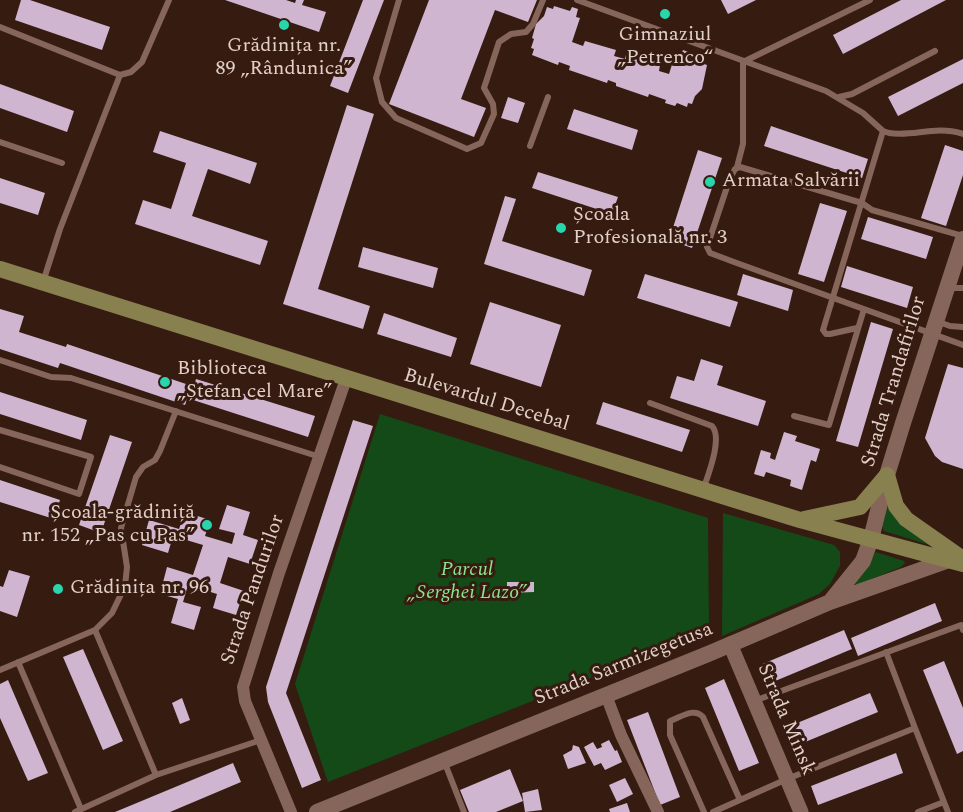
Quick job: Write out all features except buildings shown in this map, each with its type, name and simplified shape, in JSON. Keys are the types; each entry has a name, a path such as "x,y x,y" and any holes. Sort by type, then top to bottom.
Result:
{"main road":[{"name":"Strada Trandafirilor","path":"830,602 859,566 872,539 887,475 933,328 955,288 963,237"},
{"name":"Bulevardul Decebal","path":"0,269 800,520 958,561"},
{"path":"800,520 860,507 887,475"},
{"path":"887,475 896,506 906,519 958,561"},
{"name":"Strada Sarmizegetusa","path":"317,812 830,602 958,561"}],"street":[{"name":"Strada Pandurilor","path":"291,812 243,694 244,680 346,379"},
{"name":"Strada Minsk","path":"730,644 801,812"},
{"path":"606,695 621,735 658,812"}],"lane":[{"path":"0,27 120,75 131,72 142,62 169,0"},
{"path":"399,0 376,78 382,102 396,118 467,149 481,143 494,114 493,104 484,88 499,42 511,34 526,32 533,24 543,0"},
{"path":"577,0 838,97 863,113 883,131 895,134 949,129 963,134"},
{"path":"743,62 870,0"},
{"path":"838,97 852,94 935,51"},
{"path":"743,62 742,144 737,167 730,178 706,247 707,250 864,309 933,328 963,345"},
{"path":"43,282 60,229 120,75"},
{"path":"530,146 548,97"},
{"path":"858,328 830,334 824,332 824,325 883,131"},
{"path":"0,142 62,163"},
{"path":"737,167 862,202 872,210 963,237"},
{"path":"794,416 829,424 864,309"},
{"path":"933,328 963,327"},
{"path":"0,360 51,377 71,378 320,458"},
{"path":"650,403 712,426 716,430 717,442 703,490"},
{"path":"0,670 95,630 112,613 125,586 127,567 121,528 136,477 143,467 155,460 176,411"},
{"path":"0,430 91,458 79,494 0,467"},
{"path":"754,702 962,624"},
{"path":"95,630 156,776"},
{"path":"886,652 948,812"},
{"path":"18,662 78,811 156,776 261,740"},
{"path":"704,812 669,728 670,722 694,711 703,717 740,800"},
{"path":"713,812 787,779 915,728"},
{"path":"444,760 464,812"},
{"path":"918,812 944,802"}],"green space":[{"name":"Parcul „Serghei Lazo”","path":"380,414 708,518 709,631 328,782 295,684"},
{"path":"886,503 933,546 884,531 882,526"},
{"path":"723,513 834,545 840,552 840,566 830,584 819,594 722,636"},
{"path":"876,552 905,563 901,567 859,584 853,584"}],"place":[{"name":"Gimnaziul „Petrenco“","path":"665,14"},
{"name":"Grădinița nr. 89 „Rândunica”","path":"284,25"},
{"name":"Armata Salvării","path":"710,182"},
{"name":"Școala Profesională nr. 3","path":"561,228"},
{"name":"Biblioteca „Ștefan cel Mare”","path":"165,382"},
{"name":"Școala-grădiniță nr. 152 „Pas cu Pas”","path":"207,525"},
{"name":"Grădinița nr. 96","path":"58,589"}]}
